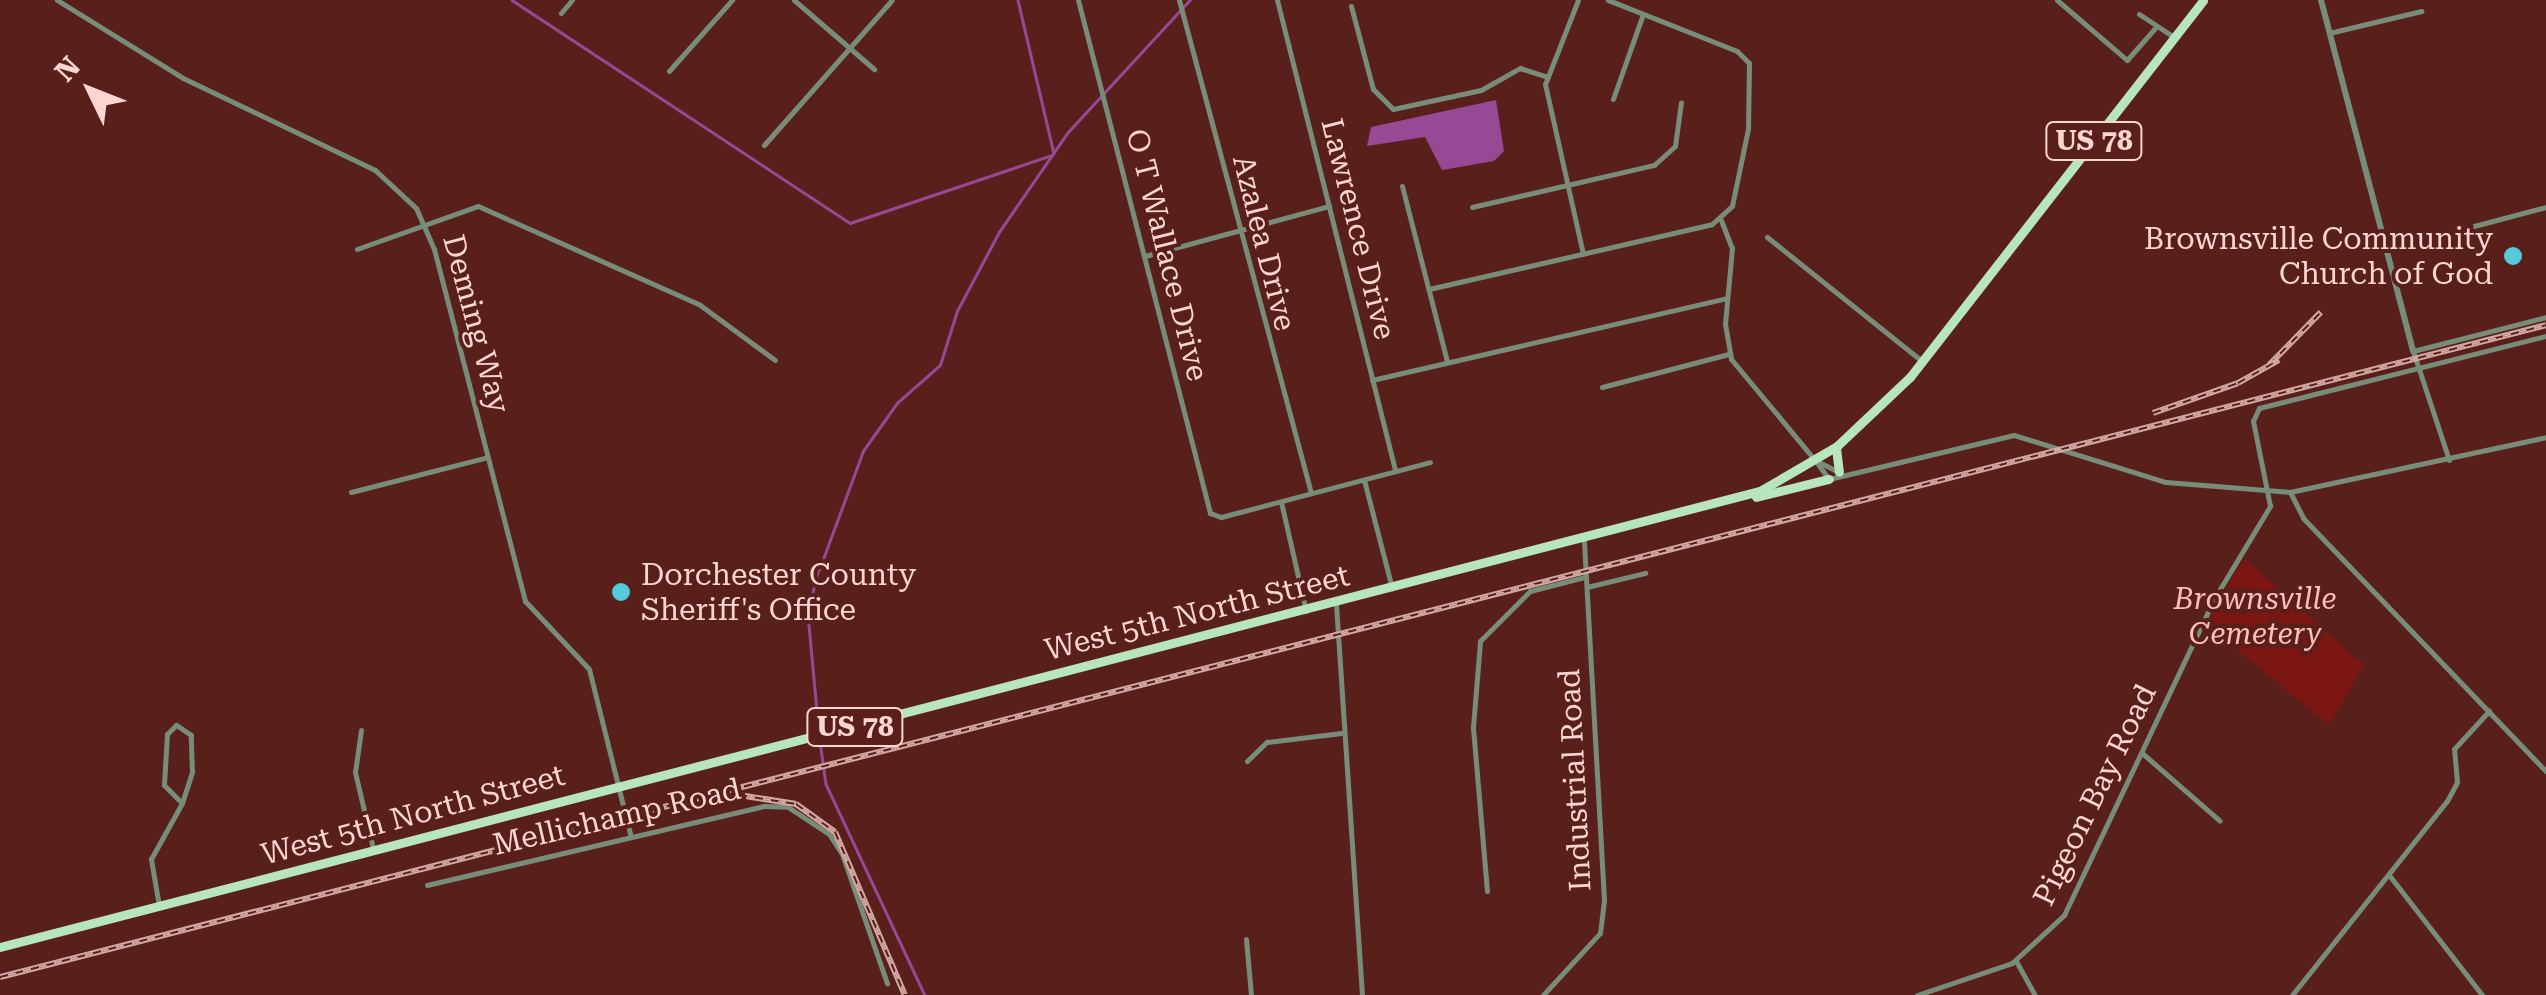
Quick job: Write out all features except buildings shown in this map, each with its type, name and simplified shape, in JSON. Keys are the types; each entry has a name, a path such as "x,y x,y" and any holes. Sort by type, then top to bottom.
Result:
{"main road":[{"name":"West 5th North Street","path":"0,947 1748,495 1837,446 1922,361 2203,0"},
{"path":"1837,446 1840,472"},
{"path":"1748,495 1830,478"}],"street":[{"name":"Deming Way","path":"57,0 182,78 388,178 425,225 525,601 589,670 631,837"},
{"path":"560,13 572,0"},
{"path":"670,72 732,0"},
{"path":"794,0 874,68"},
{"path":"764,145 892,0"},
{"name":"O T Wallace Drive","path":"1078,0 1206,500 1217,516 1282,502"},
{"name":"Azalea Drive","path":"1179,0 1299,472 1312,494"},
{"name":"Lawrence Drive","path":"1277,0 1395,470"},
{"path":"1578,0 1547,77 1583,254"},
{"path":"1429,289 1721,220 1741,186 1752,62 1737,51 1608,0"},
{"path":"2056,0 2127,60 2156,28"},
{"path":"2321,0 2384,250 2449,461"},
{"path":"1352,6 1374,90 1393,109 1482,90 1520,68 1547,77"},
{"path":"2329,33 2421,11"},
{"path":"1614,99 1643,14"},
{"path":"2139,14 2175,37"},
{"path":"1472,207 1662,161 1675,146 1682,102"},
{"path":"1402,186 1450,361"},
{"path":"1144,256 1330,206"},
{"path":"2384,250 2546,207"},
{"path":"357,249 461,208 494,212 736,323 775,360"},
{"path":"1721,220 1732,248 1727,298 1729,354 1830,478 2014,435 2166,482 2290,492 2449,461 2546,437"},
{"path":"1767,237 1922,361"},
{"path":"1372,380 1727,298"},
{"path":"2414,350 2546,317"},
{"path":"2270,492 2254,422 2259,408 2420,364 2546,336"},
{"path":"1602,387 1729,354"},
{"path":"351,492 488,457"},
{"path":"1816,460 1840,472 1857,470"},
{"path":"1306,611 1282,502 1430,462"},
{"path":"1364,480 1392,589"},
{"name":"Pigeon Bay Road","path":"1917,995 2016,960 2064,915 2214,599 2261,526 2270,492"},
{"path":"2290,492 2303,518 2546,771"},
{"name":"Industrial Road","path":"1543,995 1600,933 1604,900 1584,540"},
{"path":"1588,588 1646,573"},
{"path":"1487,892 1472,727 1480,641 1530,591 1585,577"},
{"path":"1336,604 1341,734 1362,995"},
{"path":"2292,995 2456,786 2457,743 2489,711"},
{"path":"160,906 151,859 182,803 193,752 189,731 176,725 167,734 164,785 182,803"},
{"path":"361,730 355,772 372,849"},
{"path":"1247,761 1268,742 1341,734"},
{"path":"2142,753 2220,821"},
{"name":"Mellichamp Road","path":"428,885 764,806 804,816 842,854 887,982"},
{"path":"2389,875 2482,995"},
{"path":"1246,938 1251,995"},
{"path":"2016,960 2035,995"}],"green space":[{"name":"Brownsville Cemetery","path":"2244,558 2364,665 2329,725 2206,624"}],"shaded area":[{"path":"1496,100 1504,151 1494,161 1442,170 1425,137 1367,146 1371,127"}],"waterway":[{"path":"512,0 850,223 1052,155"},
{"path":"1018,0 1054,153"},
{"path":"819,570 863,451 897,403 940,365 957,311 999,232 1068,132 1190,0"},
{"path":"818,572 808,614 819,732"},
{"path":"820,741 826,784 925,995"}],"railway":[{"path":"2269,365 2321,312"},
{"path":"0,977 2546,325"},
{"path":"2153,413 2238,383 2279,360"},
{"path":"739,795 796,804 835,832 905,995"}],"place":[{"name":"Brownsville Community Church of God","path":"2513,256"},
{"name":"Dorchester County Sheriff's Office","path":"621,592"}]}
